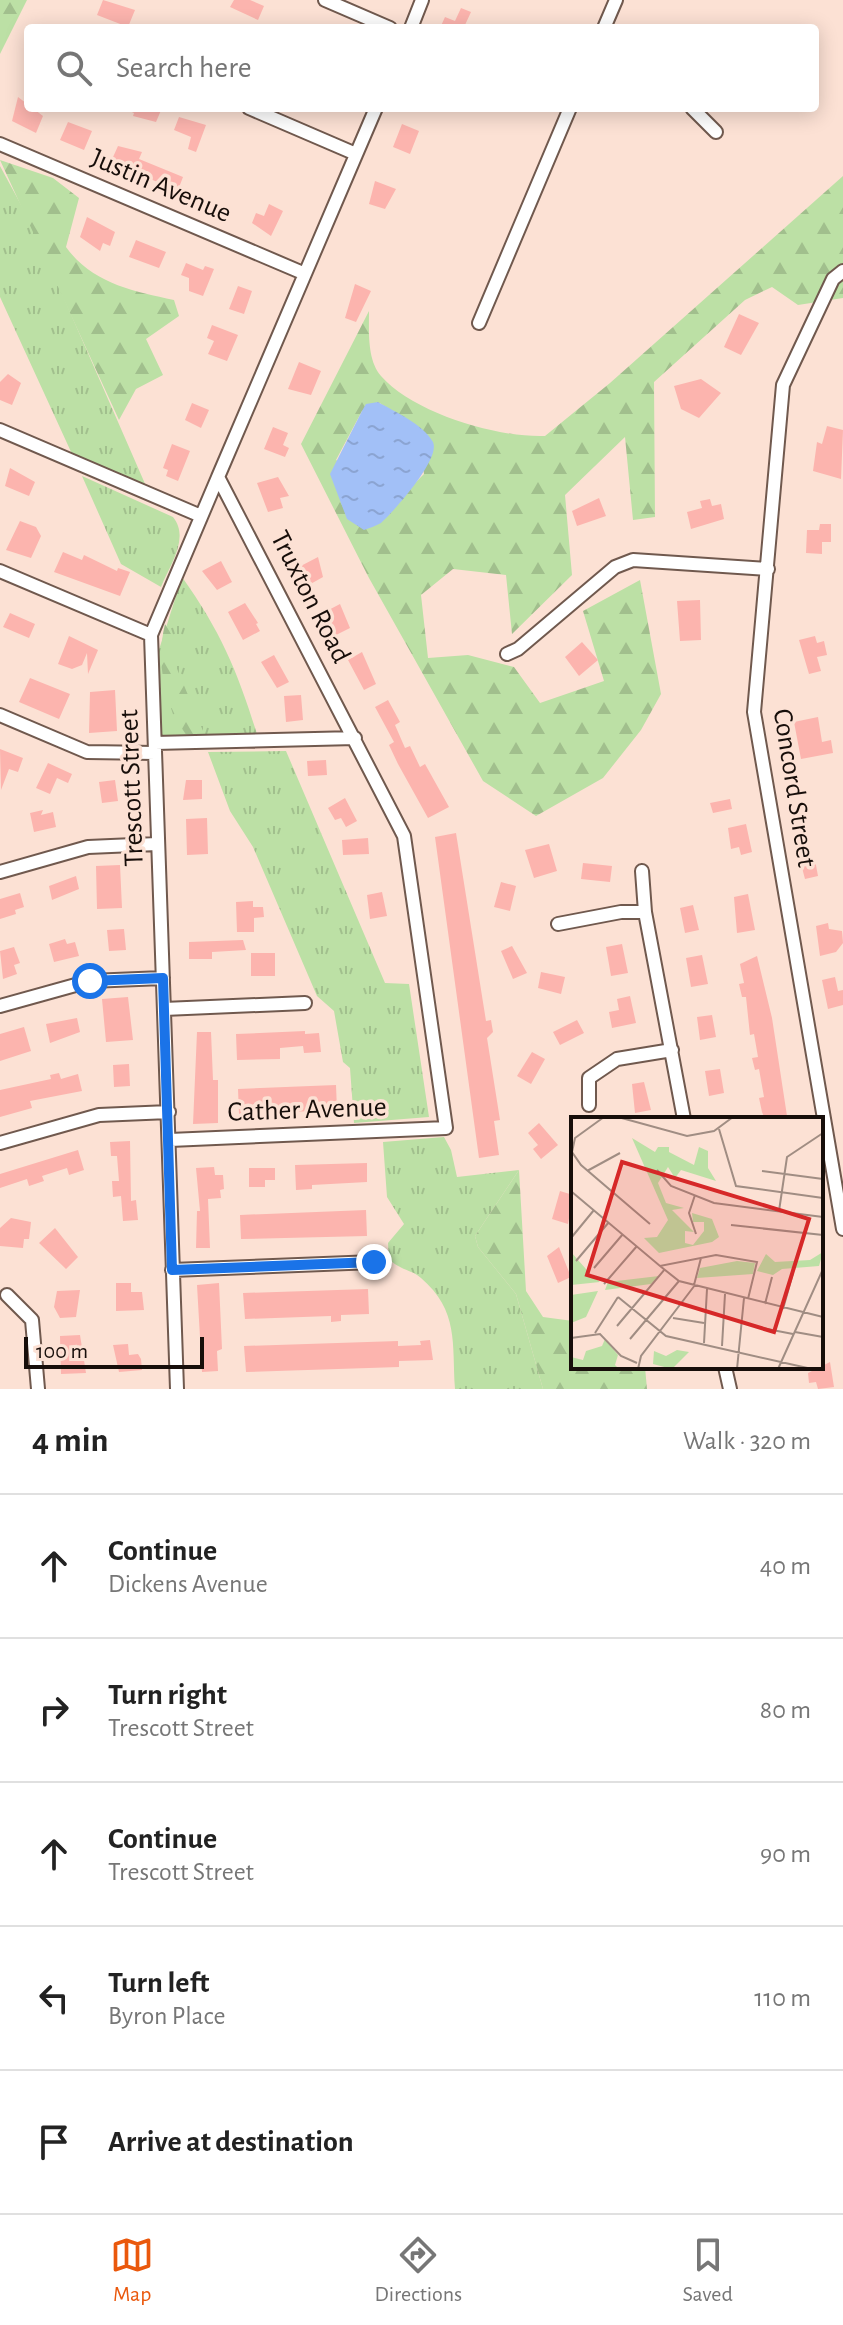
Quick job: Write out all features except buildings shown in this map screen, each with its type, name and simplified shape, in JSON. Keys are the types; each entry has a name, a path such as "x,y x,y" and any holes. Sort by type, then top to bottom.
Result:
{"street":[{"path":"325,0 381,24"},
{"path":"413,24 422,0"},
{"path":"606,24 616,0"},
{"path":"258,112 356,154"},
{"path":"218,477 374,112"},
{"path":"479,323 568,112"},
{"path":"696,112 716,132"},
{"name":"Justin Avenue","path":"0,144 303,273"},
{"name":"Concord Street","path":"843,271 833,279 783,385 754,712 838,1168 843,1229"},
{"path":"0,430 201,516"},
{"name":"Trescott Street","path":"170,1140 151,635 218,477"},
{"name":"Truxton Road","path":"218,477 404,836 446,1128"},
{"path":"507,654 518,649 615,567 633,560 768,569"},
{"path":"0,571 151,635"},
{"path":"0,715 87,752 355,738"},
{"path":"0,872 88,847 157,844"},
{"path":"642,871 645,912 684,1117"},
{"path":"558,924 621,912 645,912"},
{"path":"0,1006 90,981 163,978"},
{"path":"164,1009 305,1003"},
{"path":"589,1105 589,1078 617,1059 672,1050"},
{"path":"0,1143 99,1115 169,1112"},
{"name":"Cather Avenue","path":"170,1140 446,1128"},
{"path":"170,1140 177,1389"},
{"path":"172,1270 374,1262"},
{"path":"7,1295 32,1320 38,1389"},
{"path":"725,1369 730,1389"}],"green space":[{"path":"0,0 27,0 0,54"},
{"path":"0,160 53,178 79,198 66,247 88,269 114,284 174,300 179,316 146,339 163,375 136,389 119,420"},
{"path":"0,166 32,225 146,486 72,454 0,297"},
{"path":"843,176 843,298 798,305 772,287 745,300 654,382 655,517 633,520 625,437 565,495 572,575 512,634 506,575 453,569 421,595 428,658 468,655 514,667 540,703 604,681 583,611 640,580 661,694 641,730 603,778 536,816 483,781 369,578 301,444 369,311 371,354 381,376 414,401 457,421 504,433 545,436 610,383","holes":["378,402 417,427 424,474 404,494 336,460 362,411"]},
{"path":"82,476 173,517 178,525 179,543 161,587 121,564"},
{"path":"182,577 227,652 257,734 160,741 157,656"},
{"path":"165,624 171,633 175,664 206,738 189,739 168,698 161,654"},
{"path":"286,751 385,983 409,984 429,1117 354,1123 350,1068 343,1062 334,1011 317,996 253,847 230,811 208,752"},
{"path":"444,1137 451,1150 457,1177 519,1170 475,1236 478,1247 516,1294 543,1389 455,1389 453,1342 448,1315 442,1303 421,1278 389,1259 388,1243 404,1224 387,1197 383,1142"},
{"path":"519,1170 526,1291 543,1317 571,1321 571,1369 645,1369 647,1389 543,1389 516,1294 478,1247 475,1236"}],"water":[{"path":"378,402 423,430 433,442 434,450 423,472 396,508 381,523 364,530 347,519 330,474 366,404"}],"route":[{"path":"90,981 163,978 172,1270 374,1262"}]}
